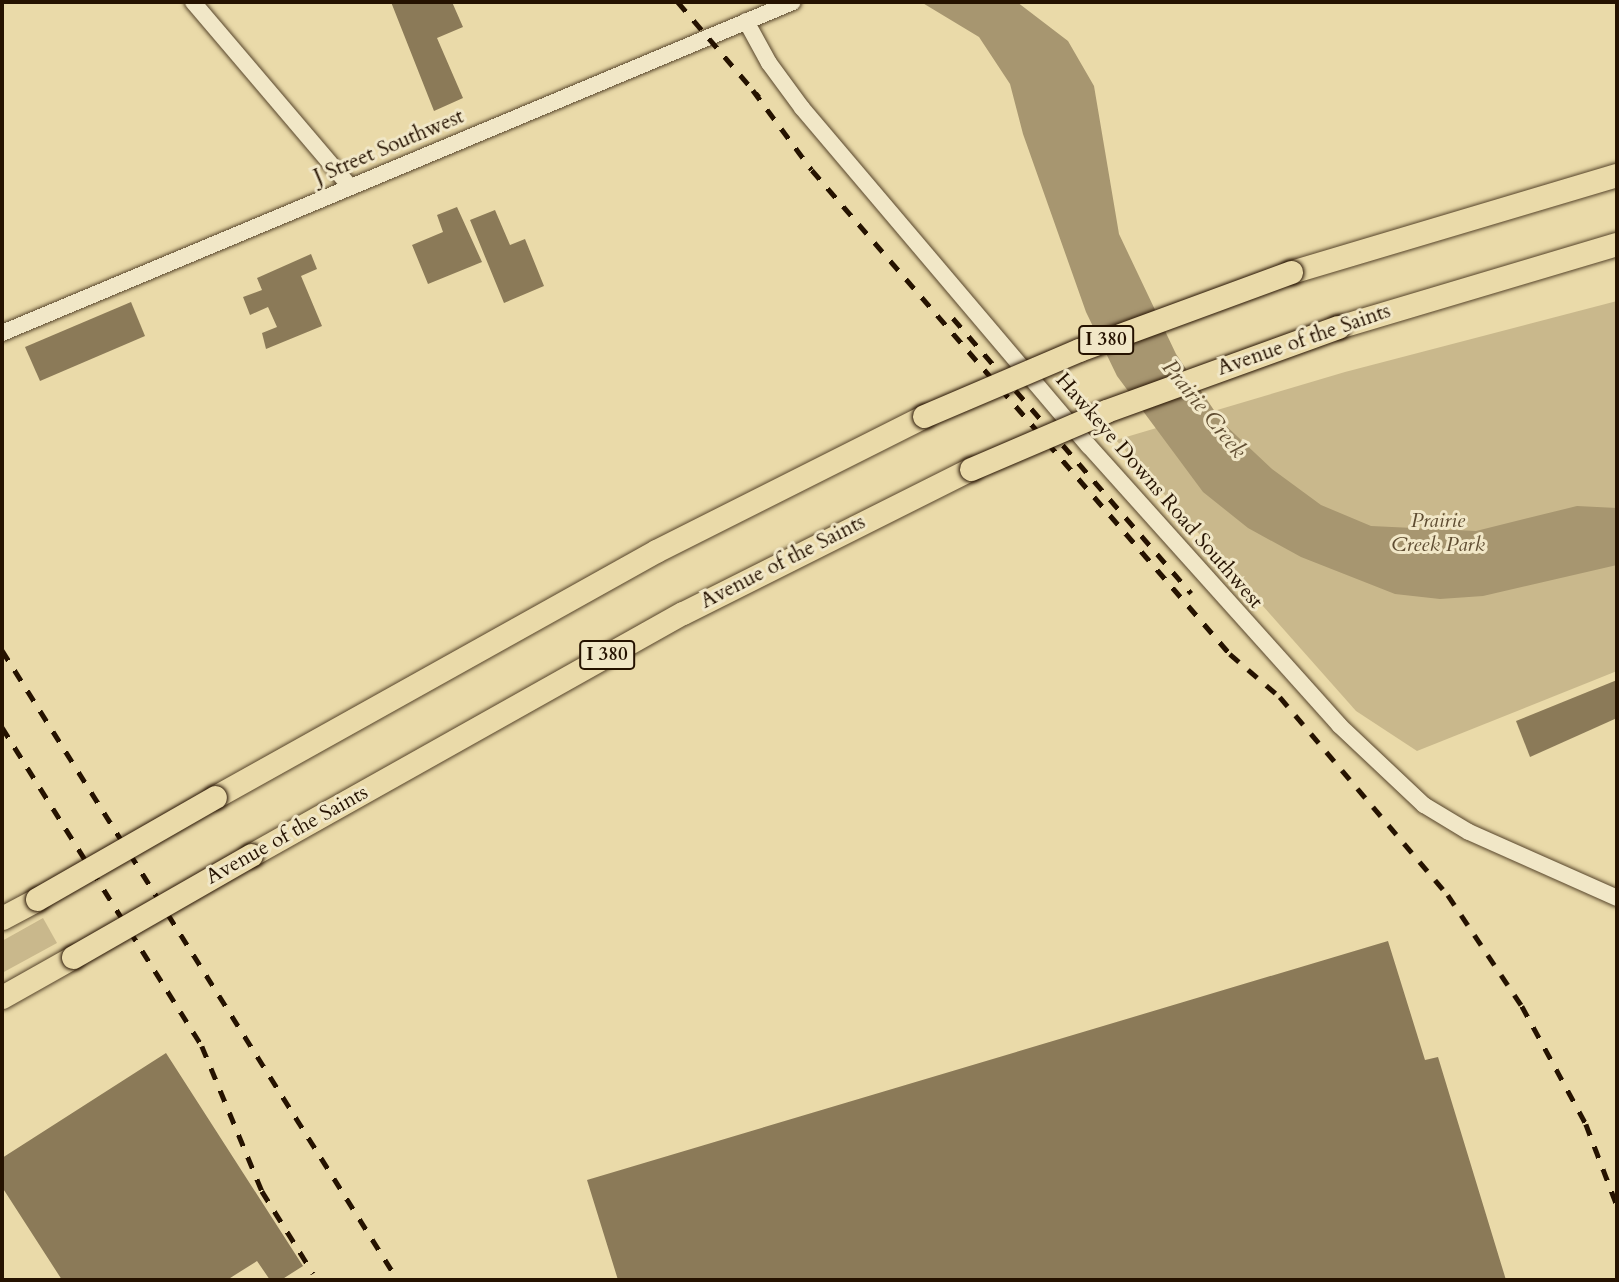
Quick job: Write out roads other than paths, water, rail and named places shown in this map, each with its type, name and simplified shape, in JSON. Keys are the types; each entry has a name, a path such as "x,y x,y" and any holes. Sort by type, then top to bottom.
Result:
{"highway":[{"name":"I 380","path":"5,916 656,551 924,416 1079,350 1291,272 1617,175"},
{"name":"Avenue of the Saints","path":"2,997 683,613 971,469 1141,398 1338,327 1617,244"}],"street":[{"path":"193,2 349,185"},
{"name":"J Street Southwest","path":"2,333 349,185 793,2"},
{"name":"Hawkeye Downs Road Southwest","path":"746,21 802,107 1089,446 1339,725 1424,805 1469,832 1617,898"}],"water":[{"name":"Prairie Creek","path":"921,2 1017,2 1068,41 1094,86 1119,234 1176,354 1222,422 1272,469 1321,505 1371,526 1476,531 1577,506 1617,508 1617,565 1483,596 1440,599 1395,594 1301,557 1248,528 1203,492 1117,376 1086,312 1023,134 1010,84 979,37"}],"railway":[{"path":"678,2 759,97"},
{"path":"753,90 812,170 1230,654 1280,697 1448,895 1522,1006 1586,1124 1617,1205"},
{"path":"953,318 1191,593"},
{"path":"2,650 398,1280"},
{"path":"2,727 202,1046 262,1191 313,1273"}],"park label":[{"name":"Prairie Creek Park","path":"1438,533"}]}
